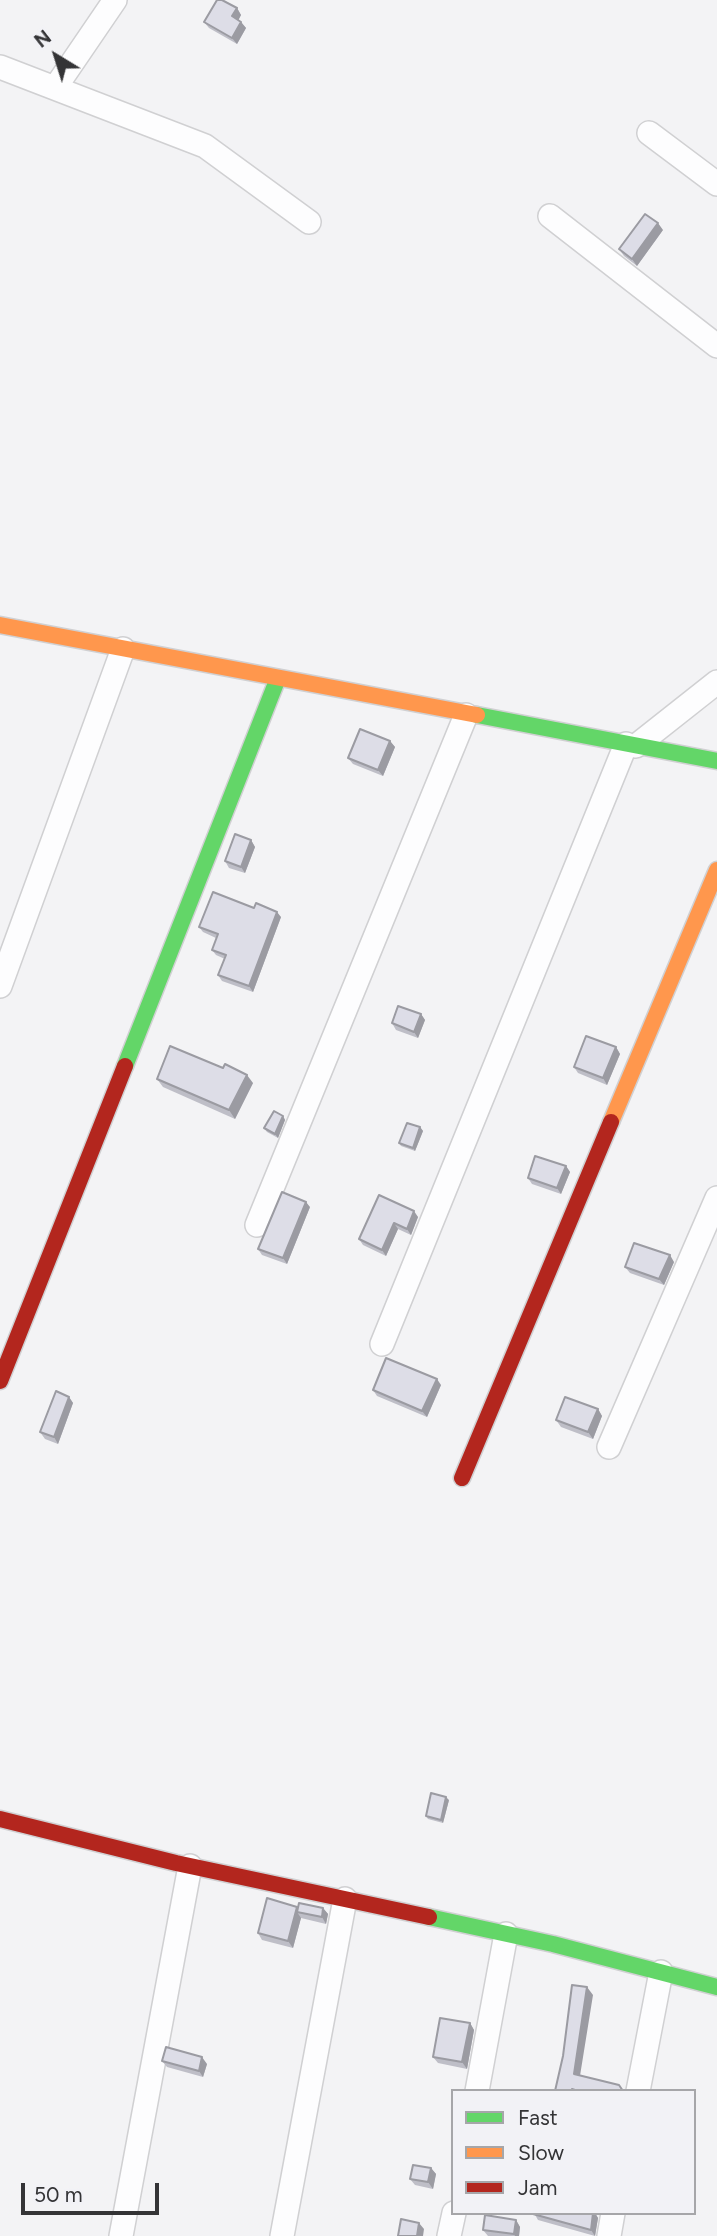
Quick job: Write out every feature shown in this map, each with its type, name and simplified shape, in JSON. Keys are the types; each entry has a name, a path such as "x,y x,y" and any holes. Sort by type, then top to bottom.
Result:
{"street":[{"path":"55,88 115,0"},
{"path":"0,67 205,146 309,222"},
{"path":"649,133 717,184"},
{"path":"550,216 717,346"},
{"path":"0,625 717,761"},
{"path":"0,986 123,649"},
{"path":"0,1381 278,678"},
{"path":"382,1343 631,745 717,682"},
{"path":"257,1225 466,715"},
{"path":"462,1478 717,870"},
{"path":"609,1447 717,1198"},
{"path":"0,1819 190,1866 506,1934 717,1987"},
{"path":"121,2236 190,1866"},
{"path":"282,2236 345,1899"},
{"path":"477,2089 506,1934"},
{"path":"638,2089 661,1972"},
{"path":"449,2236 454,2215"},
{"path":"609,2236 613,2215"}],"building":[{"path":"217,0 237,8 232,16 241,22 232,38 204,22"},
{"path":"645,214 658,223 632,259 619,249"},
{"path":"360,729 390,741 378,770 348,758"},
{"path":"235,834 251,840 241,867 225,861"},
{"path":"213,892 254,908 256,903 277,912 249,986 218,975 226,955 212,950 218,934 199,927"},
{"path":"398,1006 421,1014 414,1032 392,1023"},
{"path":"586,1036 616,1047 603,1078 574,1067"},
{"path":"170,1046 223,1068 225,1064 247,1075 229,1110 157,1079"},
{"path":"274,1111 283,1116 275,1134 264,1128"},
{"path":"407,1123 420,1127 413,1148 399,1143"},
{"path":"535,1156 566,1166 557,1188 528,1178"},
{"path":"282,1192 306,1202 283,1258 258,1249"},
{"path":"379,1195 414,1211 407,1229 394,1223 382,1250 359,1239"},
{"path":"634,1243 670,1255 659,1279 625,1267"},
{"path":"386,1358 437,1379 422,1411 373,1390"},
{"path":"56,1391 69,1397 54,1437 40,1432"},
{"path":"565,1397 598,1409 588,1432 556,1420"},
{"path":"431,1793 446,1797 441,1820 426,1816"},
{"path":"267,1898 297,1907 288,1941 258,1933"},
{"path":"299,1903 323,1908 322,1917 297,1912"},
{"path":"572,1985 587,1987 574,2074 619,2085 622,2089 555,2089 563,2056"},
{"path":"440,2018 470,2023 462,2062 433,2057"},
{"path":"166,2047 202,2057 199,2071 162,2061"},
{"path":"413,2165 431,2168 428,2182 410,2179"},
{"path":"485,2215 516,2220 514,2234 483,2230"},
{"path":"537,2215 593,2215 591,2230"},
{"path":"401,2219 419,2223 417,2236 398,2236"}],"traffic: fast":[{"path":"125,1066 278,678"},
{"path":"477,715 717,761"},
{"path":"429,1917 553,1944 717,1987"}],"traffic: slow":[{"path":"0,625 477,715"},
{"path":"611,1122 717,870"}],"traffic: jam":[{"path":"0,1381 125,1066"},
{"path":"462,1478 611,1122"},
{"path":"0,1819 176,1863 429,1917"}]}
